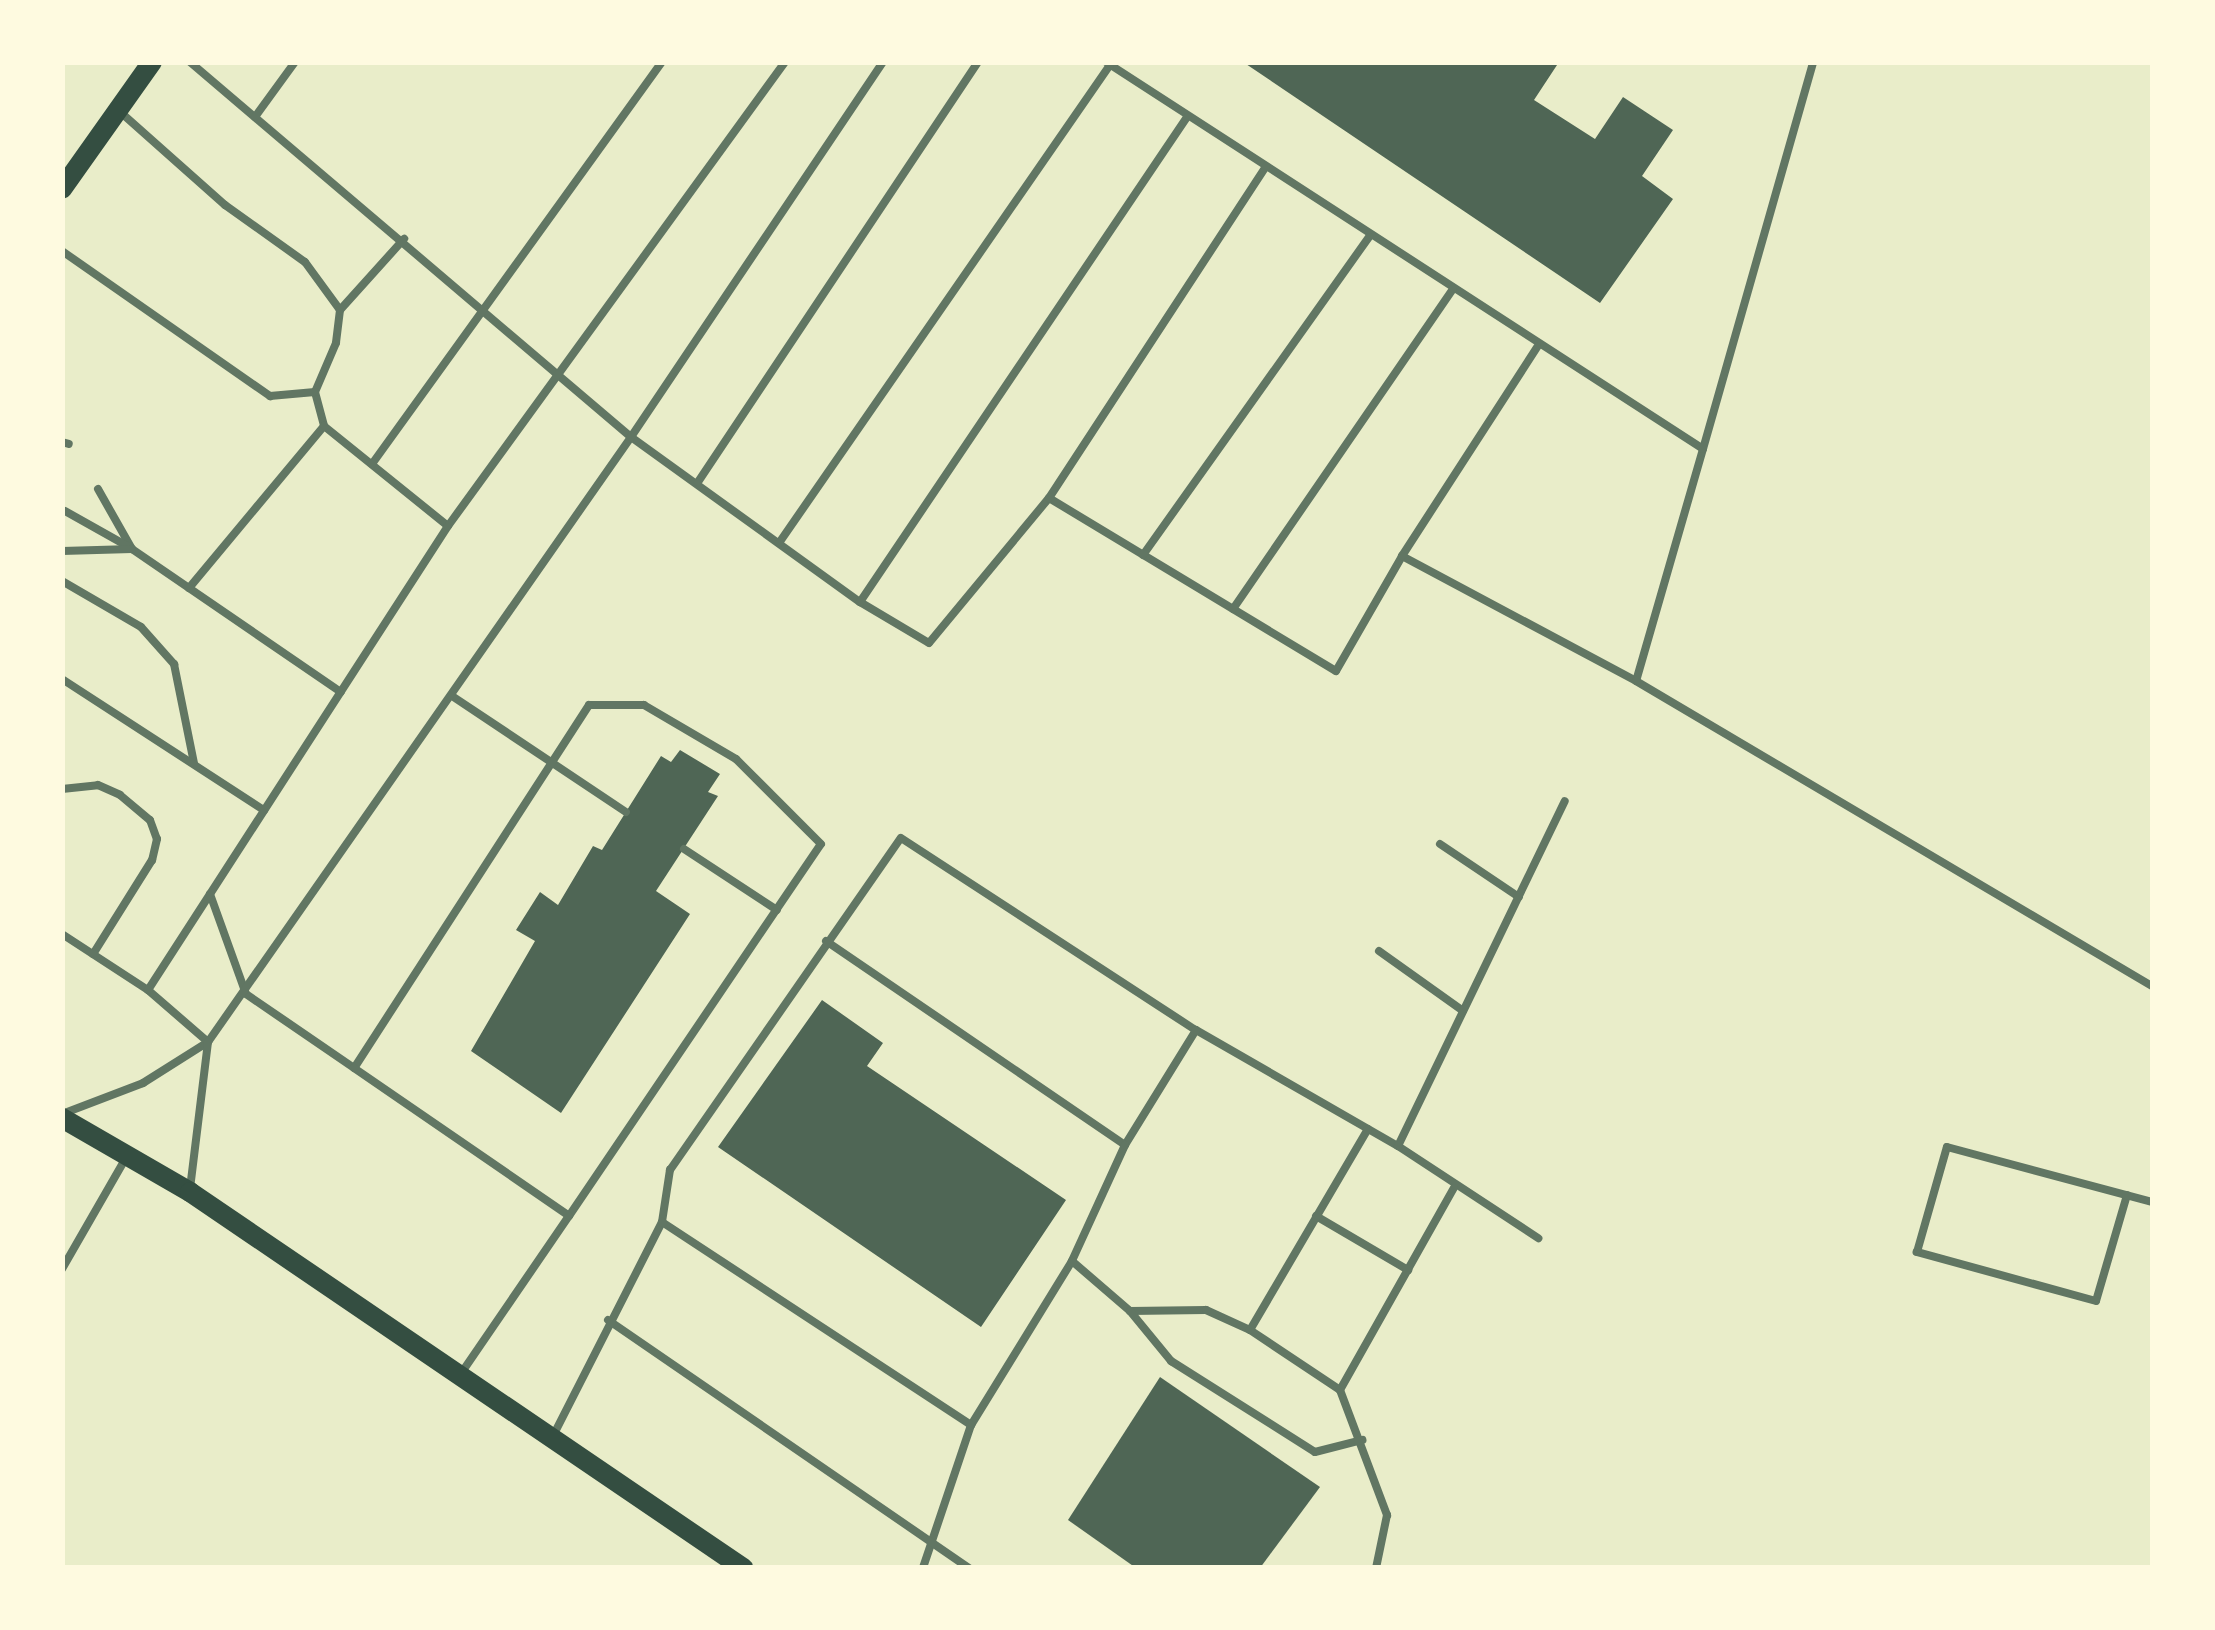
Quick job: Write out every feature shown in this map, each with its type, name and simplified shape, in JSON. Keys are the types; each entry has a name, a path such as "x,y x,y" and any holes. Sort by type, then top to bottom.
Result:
{"main road":[{"path":"62,189 152,62"},
{"path":"62,1116 190,1192 743,1568"}],"lane":[{"path":"190,62 404,239 631,437 860,602 929,644 1049,498 1266,167"},
{"path":"256,116 296,62"},
{"path":"372,464 662,62"},
{"path":"148,990 448,526 786,62"},
{"path":"62,1116 142,1083 208,1042 246,994 631,437 883,62"},
{"path":"698,482 978,62"},
{"path":"1636,682 1813,62"},
{"path":"779,543 1108,64 1368,238 1703,449"},
{"path":"118,110 225,205 305,262 340,310"},
{"path":"860,602 1187,117"},
{"path":"1144,555 1368,238"},
{"path":"404,239 340,310 336,342 315,392 324,426 448,526"},
{"path":"62,251 270,396 315,392"},
{"path":"1232,609 1453,289"},
{"path":"1049,498 1336,670 1402,556 1537,347"},
{"path":"189,588 324,426"},
{"path":"98,488 132,549"},
{"path":"65,511 132,549 340,692"},
{"path":"62,551 132,549"},
{"path":"1402,556 1636,682 2152,986"},
{"path":"62,581 141,627 174,664 194,763"},
{"path":"62,679 264,810"},
{"path":"452,696 626,812"},
{"path":"354,1068 590,705 644,704 736,759 821,844 460,1375"},
{"path":"62,788 98,784 150,820 157,839 152,860 93,954"},
{"path":"1398,1146 1565,801"},
{"path":"552,1438 608,1320 662,1222 670,1170 902,838 1196,1030 1398,1146 1454,1188 1538,1238"},
{"path":"1440,844 1519,897"},
{"path":"684,849 777,910"},
{"path":"210,894 246,994 569,1216"},
{"path":"62,934 148,990 208,1042"},
{"path":"826,942 1126,1145"},
{"path":"1379,951 1464,1012"},
{"path":"923,1568 972,1425 1072,1261 1126,1145 1196,1030"},
{"path":"190,1192 208,1042"},
{"path":"1250,1330 1368,1129"},
{"path":"2127,1196 2096,1301 1917,1252 1947,1146 2152,1202"},
{"path":"62,1269 129,1153"},
{"path":"1340,1390 1454,1188"},
{"path":"1316,1216 1408,1270"},
{"path":"662,1222 972,1425"},
{"path":"1072,1261 1130,1312 1170,1361 1315,1452 1362,1440"},
{"path":"1130,1312 1206,1310 1250,1330 1340,1390 1387,1515 1376,1568"},
{"path":"608,1320 969,1568"}],"building":[{"path":"1243,62 1559,62 1534,100 1595,139 1623,97 1673,130 1642,176 1673,199 1600,303"},
{"path":"680,750 720,774 708,792 718,796 656,891 690,914 561,1113 471,1051 535,941 516,930 540,892 558,905 593,846 602,850 661,756 671,762"},
{"path":"822,1000 883,1043 867,1066 1066,1200 981,1327 718,1147"},
{"path":"1160,1377 1320,1487 1260,1568 1136,1568 1068,1520"}]}
